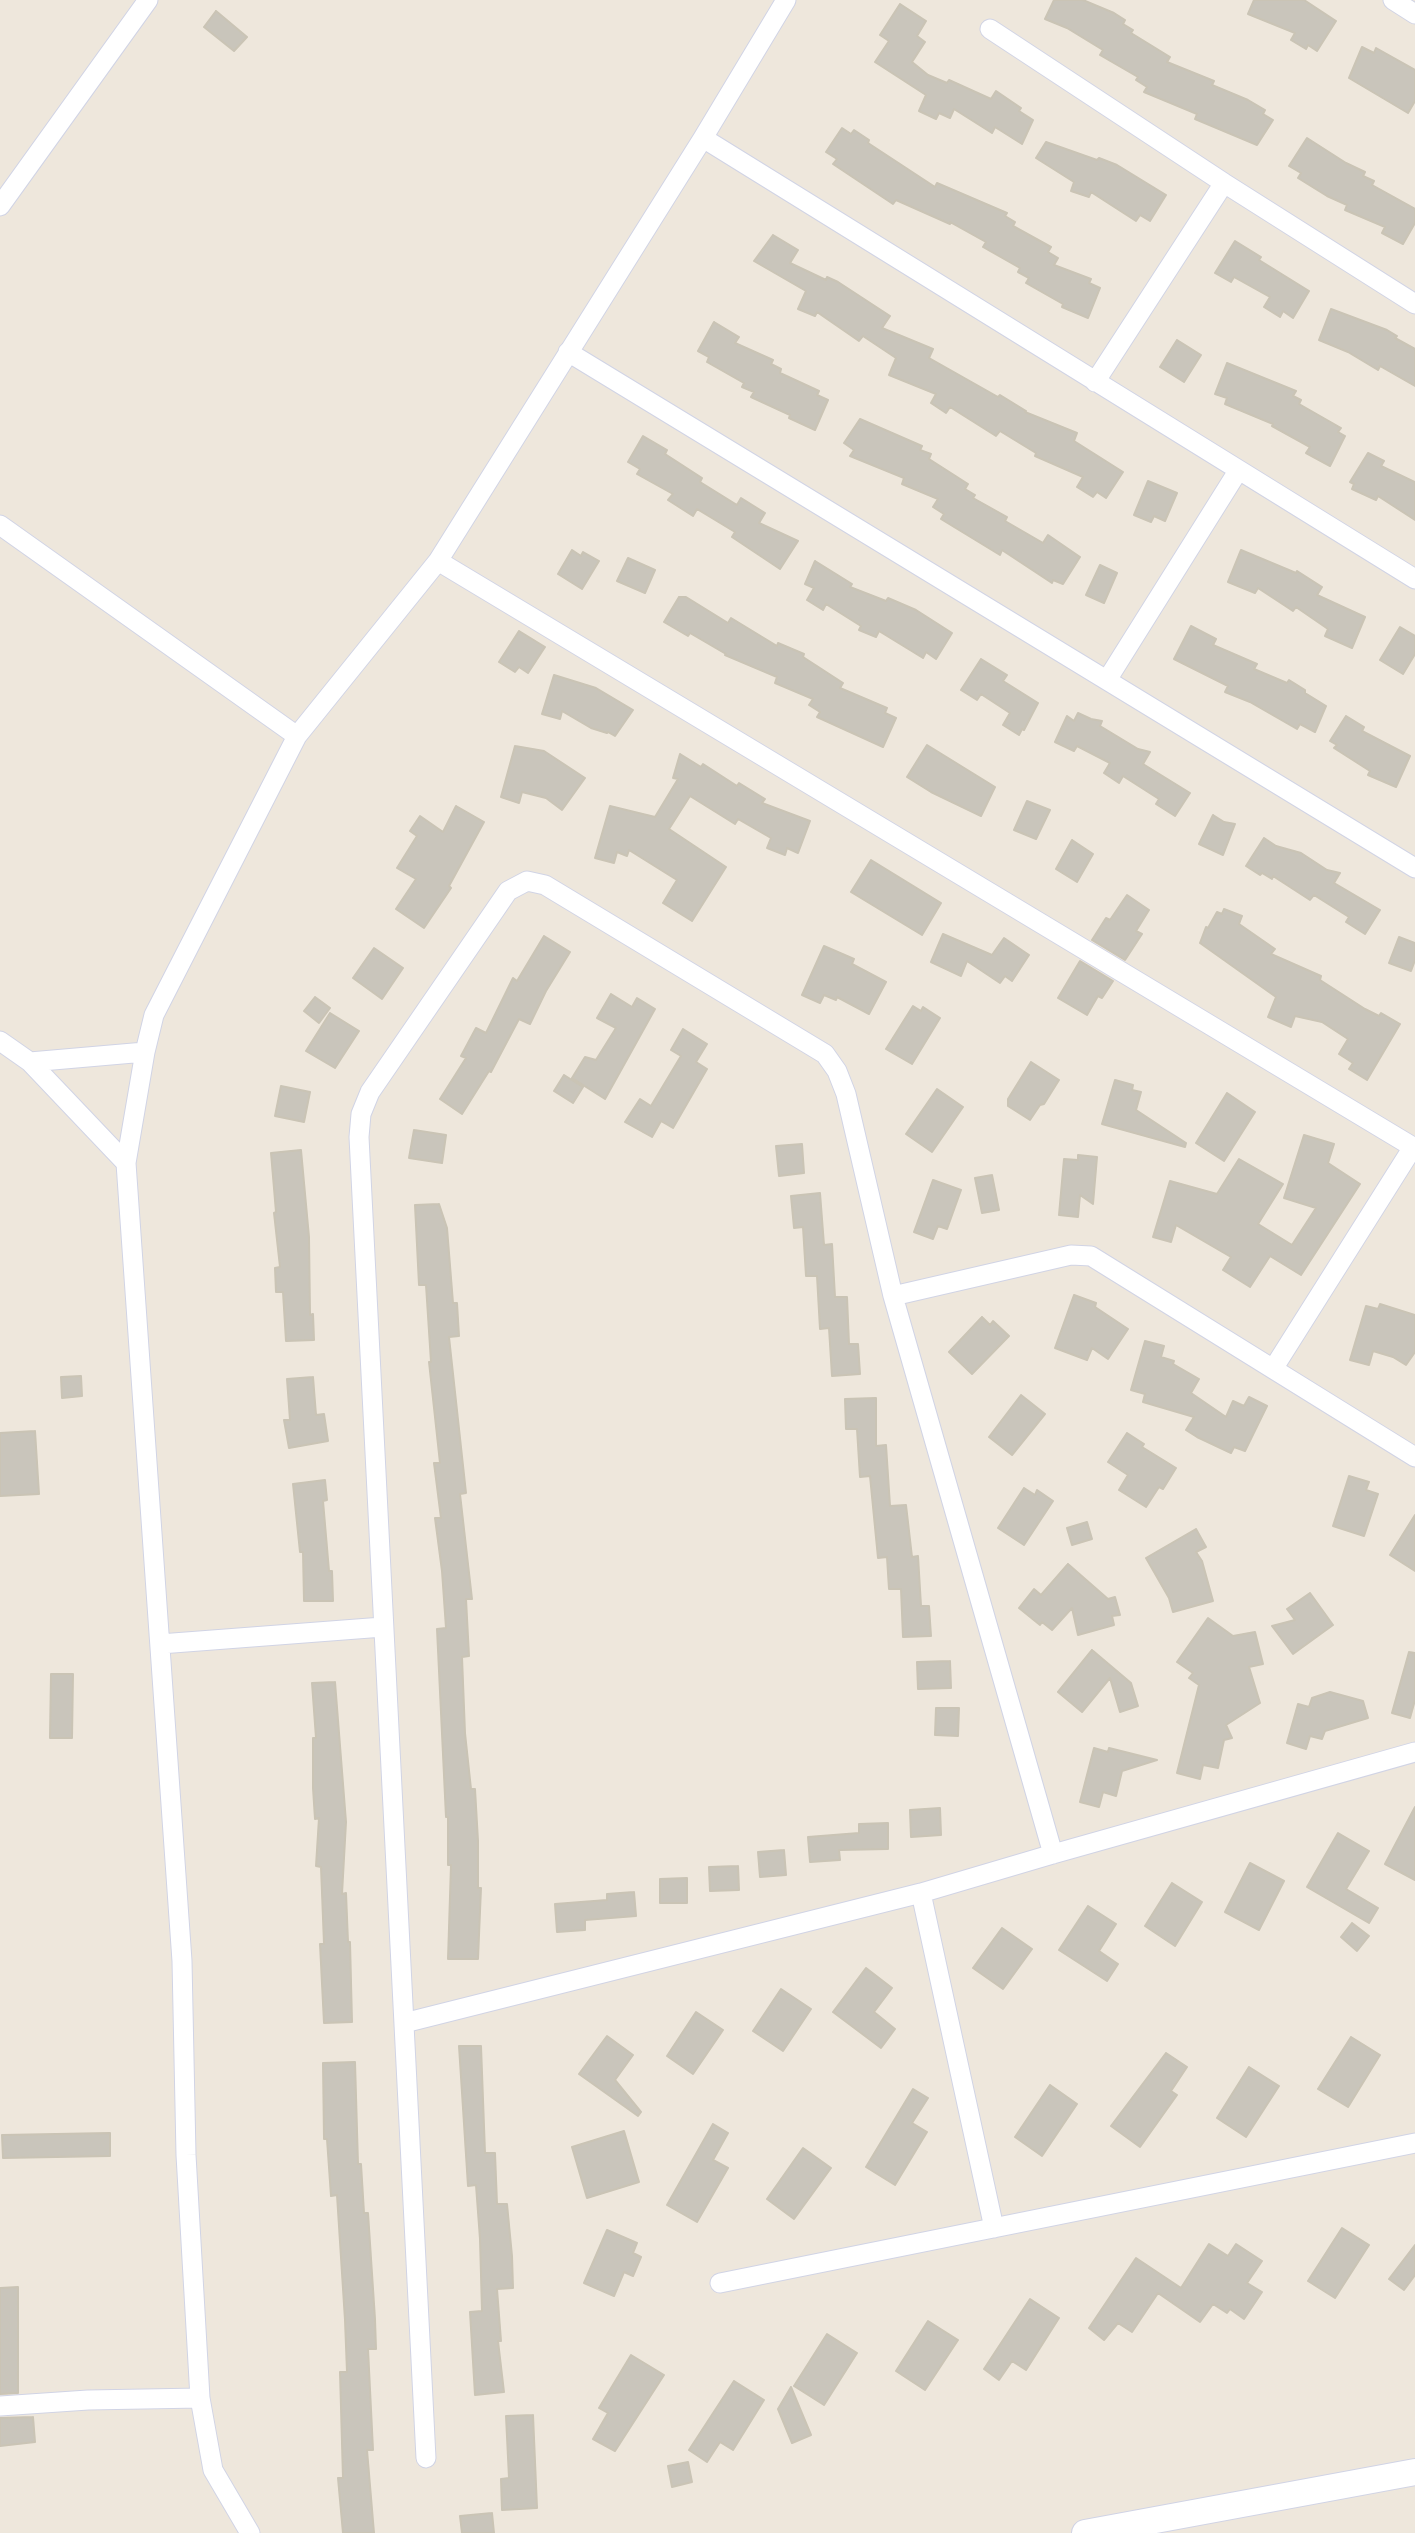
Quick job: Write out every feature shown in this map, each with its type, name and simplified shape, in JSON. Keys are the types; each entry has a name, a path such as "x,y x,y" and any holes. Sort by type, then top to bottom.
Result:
{"main road":[{"path":"1085,2533 1415,2472"}],"street":[{"path":"0,206 148,0"},
{"path":"250,2533 213,2470 200,2398 186,2155 182,1961 126,1163 145,1052 153,1015 297,736 438,561 703,138 786,0"},
{"path":"1393,0 1415,14"},
{"path":"990,29 1224,183 1415,304"},
{"path":"703,138 1415,579"},
{"path":"1096,382 1224,183"},
{"path":"568,352 1415,868"},
{"path":"1107,680 1238,471"},
{"path":"0,525 297,736"},
{"path":"438,561 1414,1148 1273,1369"},
{"path":"426,2458 359,1137 361,1114 370,1092 508,891 527,881 545,885 825,1054 836,1070 846,1094 893,1296 1053,1853"},
{"path":"0,1041 30,1062 126,1163"},
{"path":"30,1062 145,1052"},
{"path":"893,1296 1071,1255 1091,1256 1415,1457"},
{"path":"160,1644 383,1627"},
{"path":"404,2024 921,1893 1053,1853 1415,1752"},
{"path":"921,1893 994,2228"},
{"path":"720,2283 1415,2143"},
{"path":"0,2406 88,2400 200,2398"}],"building":[{"path":"1054,0 1083,0 1114,13 1125,20 1123,24 1133,30 1131,33 1170,57 1167,62 1214,81 1212,85 1248,100 1265,110 1263,114 1273,120 1257,145 1195,119 1197,114 1144,92 1147,87 1136,80 1138,77 1100,55 1103,50 1067,28 1045,19"},
{"path":"1254,0 1304,0 1336,21 1317,51 1308,45 1306,49 1291,40 1295,33 1248,14"},
{"path":"900,4 926,21 917,36 925,42 912,62 928,75 947,83 949,80 991,99 996,91 1021,108 1019,111 1033,120 1022,144 995,127 992,133 954,109 950,118 939,113 936,119 919,111 926,95 875,62 889,41 880,35"},
{"path":"216,11 247,37 234,51 204,27"},
{"path":"1362,47 1374,53 1376,48 1415,70 1415,101 1408,113 1349,78"},
{"path":"842,128 851,134 854,130 869,140 868,143 935,187 937,183 1007,213 1005,216 1015,222 1013,226 1051,247 1048,252 1058,258 1054,265 1091,279 1089,283 1100,288 1088,318 1062,307 1063,304 1026,283 1029,278 1018,272 1020,268 983,247 986,242 950,222 896,200 893,204 833,164 837,159 826,152"},
{"path":"1307,138 1365,172 1363,176 1374,181 1372,185 1415,209 1415,223 1403,244 1382,233 1385,227 1345,210 1347,205 1298,178 1301,173 1289,166"},
{"path":"1046,142 1117,165 1166,195 1150,221 1140,215 1136,221 1091,192 1089,197 1071,191 1074,182 1036,158"},
{"path":"773,235 798,250 790,263 826,280 827,277 838,282 890,316 882,328 933,349 929,358 998,397 1000,395 1025,412 1077,433 1074,441 1123,472 1106,498 1097,492 1093,497 1077,487 1083,477 1035,456 1036,453 1000,431 996,436 950,407 946,413 931,403 936,394 889,375 896,358 863,336 859,341 817,312 815,316 798,309 806,291 754,261"},
{"path":"1235,241 1261,257 1259,260 1309,291 1293,318 1283,311 1280,317 1264,307 1270,297 1234,277 1231,282 1215,273"},
{"path":"1331,309 1387,330 1397,336 1395,338 1415,349 1415,386 1380,366 1378,370 1348,352 1319,340"},
{"path":"714,322 739,337 735,343 773,360 771,364 781,369 780,373 819,391 817,395 828,400 815,430 751,397 754,392 742,387 744,383 707,362 709,357 698,351"},
{"path":"1177,340 1201,355 1184,382 1160,367"},
{"path":"1227,363 1296,391 1293,396 1301,400 1299,404 1341,428 1338,432 1345,436 1330,466 1306,453 1310,447 1272,426 1273,424 1225,404 1227,398 1215,394"},
{"path":"860,419 922,446 920,450 931,454 929,459 968,484 965,489 975,495 973,498 1007,517 1005,521 1043,543 1048,535 1080,557 1063,584 1053,580 1052,583 1002,550 1000,555 941,519 944,514 933,507 938,499 902,484 904,478 850,456 854,450 844,443"},
{"path":"643,436 667,450 665,454 702,478 700,482 737,505 741,498 765,513 759,523 798,541 780,569 732,537 735,532 697,509 693,516 668,500 673,494 637,474 640,469 628,462"},
{"path":"1368,453 1384,461 1381,466 1415,482 1415,520 1378,496 1376,500 1352,489 1354,484 1350,482"},
{"path":"1148,481 1177,493 1165,521 1154,516 1151,522 1134,515"},
{"path":"572,550 581,556 583,552 599,561 582,589 558,574"},
{"path":"1241,550 1296,573 1297,571 1322,587 1317,595 1365,617 1352,648 1325,636 1328,629 1296,607 1293,611 1258,588 1255,593 1228,582"},
{"path":"628,558 655,570 645,593 617,581"},
{"path":"815,561 852,584 850,587 886,601 888,598 916,610 952,633 936,659 926,652 923,658 879,631 876,637 859,630 861,626 826,604 823,610 807,600 814,588 805,584"},
{"path":"1100,565 1117,573 1104,603 1086,595"},
{"path":"679,597 686,597 728,623 731,618 777,646 778,643 804,654 803,657 843,683 840,688 887,708 885,713 896,718 883,747 817,717 820,712 809,705 813,699 775,683 777,677 725,655 690,633 688,636 664,622"},
{"path":"1191,626 1216,639 1213,645 1257,664 1254,669 1287,683 1289,680 1326,706 1315,732 1300,724 1297,729 1250,702 1225,692 1228,686 1174,659"},
{"path":"1400,627 1415,636 1415,654 1403,674 1380,660"},
{"path":"519,631 545,647 528,673 519,667 515,672 499,662"},
{"path":"981,659 1007,675 1003,681 1038,703 1019,735 1003,725 1010,713 981,694 977,700 961,690"},
{"path":"554,675 596,688 633,710 615,736 591,728 562,711 560,719 542,714"},
{"path":"1078,713 1102,721 1100,726 1138,749 1150,752 1143,764 1190,793 1175,816 1156,804 1159,799 1123,776 1119,783 1104,773 1110,763 1077,746 1074,751 1055,742 1067,716 1074,721"},
{"path":"1346,716 1364,727 1362,731 1410,756 1396,787 1368,775 1370,771 1334,748 1337,745 1330,741"},
{"path":"927,745 995,787 981,816 907,777"},
{"path":"515,746 544,751 585,778 562,810 546,798 522,792 519,803 501,797"},
{"path":"680,754 701,767 703,764 737,786 739,783 765,799 762,803 810,821 798,853 787,848 785,855 767,848 771,838 738,819 735,824 690,796 669,829 726,867 692,921 663,903 677,880 629,850 627,856 617,852 614,863 595,858 610,806 655,817 678,779 673,778"},
{"path":"1027,801 1050,810 1036,839 1014,830"},
{"path":"456,806 484,822 449,886 451,888 424,928 396,909 416,879 397,868 417,836 410,831 420,816 443,832"},
{"path":"1213,815 1224,822 1235,824 1223,855 1199,844"},
{"path":"1264,838 1276,846 1301,853 1327,870 1340,873 1334,883 1380,910 1365,934 1346,922 1349,917 1314,895 1310,900 1273,876 1272,879 1262,873 1260,875 1246,866"},
{"path":"1072,840 1093,854 1077,882 1056,869"},
{"path":"871,860 941,903 922,935 851,892"},
{"path":"1127,895 1149,910 1136,931 1142,934 1125,960 1092,940 1106,918 1110,920"},
{"path":"1224,909 1242,916 1239,924 1275,949 1271,954 1321,976 1320,980 1365,1009 1379,1016 1381,1013 1400,1024 1367,1080 1349,1069 1353,1063 1339,1054 1348,1039 1322,1022 1295,1016 1291,1027 1268,1017 1276,997 1200,943 1206,927 1208,928 1217,912 1222,914"},
{"path":"943,934 992,955 1004,938 1029,955 1012,981 1005,976 1000,983 967,961 961,976 931,962"},
{"path":"544,936 570,952 530,1024 519,1019 491,1072 489,1071 462,1114 440,1099 466,1058 461,1056 476,1028 486,1033 513,978 517,981"},
{"path":"1399,937 1415,943 1415,960 1411,971 1389,963"},
{"path":"824,946 854,959 852,964 886,982 869,1014 837,997 836,1000 824,995 820,1003 802,995"},
{"path":"374,948 403,968 382,999 353,978"},
{"path":"1080,961 1113,981 1102,998 1098,996 1087,1015 1058,998"},
{"path":"611,994 632,1007 637,998 655,1009 605,1099 572,1078 585,1057 596,1060 616,1028 597,1018"},
{"path":"315,997 330,1008 319,1023 304,1011"},
{"path":"913,1006 921,1011 923,1007 940,1018 912,1064 886,1049"},
{"path":"330,1013 359,1031 335,1068 306,1051"},
{"path":"683,1029 707,1044 696,1062 707,1069 673,1128 661,1121 652,1137 625,1122 640,1099 651,1106 681,1056 671,1050"},
{"path":"1031,1062 1059,1080 1030,1120 1008,1106 1008,1099"},
{"path":"564,1075 583,1087 573,1103 554,1091"},
{"path":"1115,1080 1133,1085 1132,1090 1141,1092 1136,1110 1186,1143 1185,1147 1102,1124"},
{"path":"281,1086 310,1092 304,1122 275,1116"},
{"path":"937,1089 963,1107 932,1152 906,1134"},
{"path":"1227,1093 1255,1112 1224,1161 1196,1143"},
{"path":"414,1130 446,1135 442,1163 409,1158"},
{"path":"1304,1135 1334,1144 1328,1163 1360,1184 1301,1275 1270,1256 1250,1287 1223,1270 1231,1257 1176,1225 1171,1242 1153,1237 1170,1181 1217,1194 1239,1159 1283,1184 1258,1224 1292,1245 1316,1208 1284,1198"},
{"path":"802,1144 804,1173 779,1176 776,1146"},
{"path":"301,1150 309,1237 310,1315 313,1314 314,1340 286,1341 283,1292 276,1292 275,1268 280,1267 271,1153"},
{"path":"1078,1155 1097,1157 1093,1204 1080,1195 1078,1217 1059,1215 1064,1159 1078,1160"},
{"path":"992,1175 999,1210 982,1213 975,1178"},
{"path":"933,1180 961,1190 947,1229 938,1226 933,1239 914,1232"},
{"path":"820,1193 824,1245 832,1244 835,1297 847,1297 849,1344 858,1344 860,1374 832,1376 829,1328 820,1329 817,1276 806,1276 803,1227 794,1228 791,1196"},
{"path":"439,1204 447,1228 453,1303 457,1303 459,1336 449,1337 466,1493 460,1494 472,1599 466,1599 469,1656 462,1657 465,1733 471,1789 475,1789 478,1888 481,1888 478,1959 448,1959 451,1865 448,1865 448,1817 437,1629 446,1628 435,1518 441,1518 434,1463 440,1463 429,1362 426,1285 419,1285 415,1205"},
{"path":"1074,1295 1096,1303 1095,1307 1128,1329 1108,1359 1092,1348 1087,1360 1055,1348"},
{"path":"1380,1304 1415,1315 1415,1352 1406,1365 1393,1357 1373,1351 1369,1365 1350,1360 1366,1306 1378,1309"},
{"path":"982,1317 990,1325 993,1321 1009,1336 972,1374 949,1352"},
{"path":"1145,1341 1164,1346 1161,1357 1174,1361 1173,1364 1199,1379 1191,1393 1226,1417 1233,1401 1244,1406 1249,1397 1267,1406 1245,1451 1234,1447 1231,1453 1197,1437 1186,1430 1194,1417 1143,1402 1145,1394 1131,1390"},
{"path":"81,1376 82,1396 62,1398 61,1377"},
{"path":"313,1377 316,1415 324,1414 328,1441 289,1448 284,1420 290,1420 287,1379"},
{"path":"1021,1395 1045,1414 1012,1455 989,1437"},
{"path":"876,1398 876,1446 886,1445 890,1506 906,1505 912,1557 918,1556 921,1606 929,1606 931,1636 903,1637 901,1589 889,1589 887,1557 878,1558 870,1476 860,1477 857,1429 846,1429 845,1399"},
{"path":"35,1431 39,1494 0,1496 0,1433"},
{"path":"1127,1433 1144,1444 1142,1447 1176,1468 1163,1489 1159,1487 1146,1507 1119,1490 1128,1475 1108,1462"},
{"path":"1349,1476 1369,1482 1366,1490 1378,1494 1364,1536 1333,1526"},
{"path":"325,1480 327,1500 323,1501 333,1601 304,1601 303,1552 300,1552 293,1484"},
{"path":"1024,1488 1035,1495 1037,1490 1053,1501 1024,1545 998,1528"},
{"path":"1415,1515 1415,1571 1390,1555"},
{"path":"1087,1522 1092,1539 1072,1545 1067,1528"},
{"path":"1196,1529 1206,1547 1196,1552 1202,1561 1213,1601 1173,1612 1169,1598 1146,1558"},
{"path":"1068,1564 1108,1599 1115,1597 1120,1615 1112,1616 1114,1625 1078,1635 1072,1608 1052,1630 1042,1622 1040,1625 1019,1608 1034,1589 1041,1595"},
{"path":"1310,1593 1333,1625 1293,1654 1272,1626 1295,1620 1287,1609"},
{"path":"1208,1618 1233,1636 1255,1632 1263,1664 1249,1667 1260,1703 1226,1725 1232,1738 1224,1740 1218,1768 1203,1765 1200,1779 1177,1773 1199,1685 1189,1678 1193,1673 1177,1662"},
{"path":"1092,1650 1131,1683 1138,1706 1120,1712 1110,1678 1082,1712 1058,1692"},
{"path":"1409,1652 1415,1653 1415,1700 1410,1718 1392,1713"},
{"path":"950,1661 951,1688 918,1689 917,1662"},
{"path":"51,1674 73,1674 72,1738 50,1738"},
{"path":"335,1682 346,1822 342,1894 346,1893 350,1942 352,2022 324,2023 320,1944 324,1944 321,1867 316,1866 319,1818 315,1819 313,1788 313,1738 316,1738 312,1683"},
{"path":"1330,1692 1363,1701 1368,1718 1325,1731 1322,1739 1310,1736 1306,1749 1287,1743 1298,1704 1309,1707 1312,1698"},
{"path":"936,1708 959,1708 958,1736 935,1735"},
{"path":"1094,1748 1108,1752 1109,1748 1157,1760 1122,1771 1116,1796 1103,1792 1099,1807 1080,1802"},
{"path":"1415,1807 1415,1880 1385,1864"},
{"path":"940,1808 941,1835 911,1837 910,1810"},
{"path":"888,1823 888,1849 839,1850 840,1860 810,1862 808,1837 859,1833 859,1824"},
{"path":"1338,1833 1369,1851 1346,1889 1378,1908 1369,1923 1307,1887"},
{"path":"784,1850 786,1875 760,1877 758,1852"},
{"path":"1250,1863 1284,1881 1259,1930 1225,1912"},
{"path":"738,1866 739,1890 710,1891 709,1867"},
{"path":"687,1878 687,1903 660,1903 660,1879"},
{"path":"1172,1883 1202,1902 1175,1946 1145,1926"},
{"path":"634,1892 636,1916 585,1920 585,1930 557,1932 555,1904 607,1900 607,1894"},
{"path":"1088,1906 1116,1924 1099,1951 1118,1964 1107,1981 1059,1950"},
{"path":"1352,1923 1369,1936 1357,1951 1341,1937"},
{"path":"1002,1928 1032,1949 1003,1989 973,1968"},
{"path":"866,1968 892,1988 874,2012 895,2029 881,2048 833,2012"},
{"path":"781,1989 811,2009 783,2051 753,2031"},
{"path":"696,2012 723,2030 693,2074 667,2056"},
{"path":"607,2036 633,2055 615,2080 641,2112 638,2116 579,2074"},
{"path":"1351,2037 1380,2055 1348,2107 1318,2089"},
{"path":"459,2046 481,2046 485,2153 495,2153 497,2204 507,2204 512,2256 513,2288 497,2289 501,2341 498,2341 504,2392 475,2395 470,2312 482,2311 480,2239 476,2185 468,2186"},
{"path":"1166,2053 1187,2067 1171,2091 1177,2095 1140,2147 1111,2126"},
{"path":"355,2062 358,2164 361,2164 364,2213 368,2213 375,2319 376,2349 368,2349 373,2450 367,2450 374,2533 343,2533 338,2478 343,2478 340,2372 347,2372 345,2320 337,2195 331,2196 327,2139 324,2139 323,2063"},
{"path":"1249,2067 1279,2086 1246,2137 1217,2118"},
{"path":"1050,2085 1077,2104 1042,2156 1015,2137"},
{"path":"913,2089 928,2098 912,2123 927,2132 895,2185 866,2167"},
{"path":"713,2124 728,2133 713,2160 728,2168 697,2222 667,2205"},
{"path":"624,2131 639,2182 587,2198 572,2147"},
{"path":"110,2133 110,2156 3,2158 2,2135"},
{"path":"803,2148 831,2168 794,2219 767,2199"},
{"path":"1342,2228 1369,2245 1335,2298 1308,2281"},
{"path":"607,2230 637,2243 633,2253 641,2257 633,2276 624,2272 614,2296 584,2283"},
{"path":"1209,2244 1228,2256 1236,2244 1262,2261 1247,2283 1262,2292 1244,2319 1230,2309 1227,2313 1213,2304 1200,2322 1158,2293 1132,2332 1118,2323 1104,2340 1089,2328 1136,2258 1181,2288"},
{"path":"1415,2245 1415,2275 1404,2290 1389,2279"},
{"path":"18,2287 18,2393 0,2394 0,2288"},
{"path":"1030,2299 1059,2318 1026,2370 1012,2361 999,2380 984,2369"},
{"path":"928,2321 958,2340 925,2390 896,2371"},
{"path":"827,2334 857,2353 824,2405 794,2386"},
{"path":"631,2355 664,2375 615,2451 593,2439 608,2413 599,2408"},
{"path":"734,2381 764,2400 733,2450 720,2442 707,2462 689,2450"},
{"path":"791,2387 811,2435 792,2443 778,2409"},
{"path":"533,2415 537,2508 502,2510 501,2479 509,2478 506,2416"},
{"path":"33,2417 35,2442 0,2446 0,2418"},
{"path":"688,2462 692,2482 672,2487 668,2466"},
{"path":"492,2513 494,2533 462,2533 460,2516"}]}
